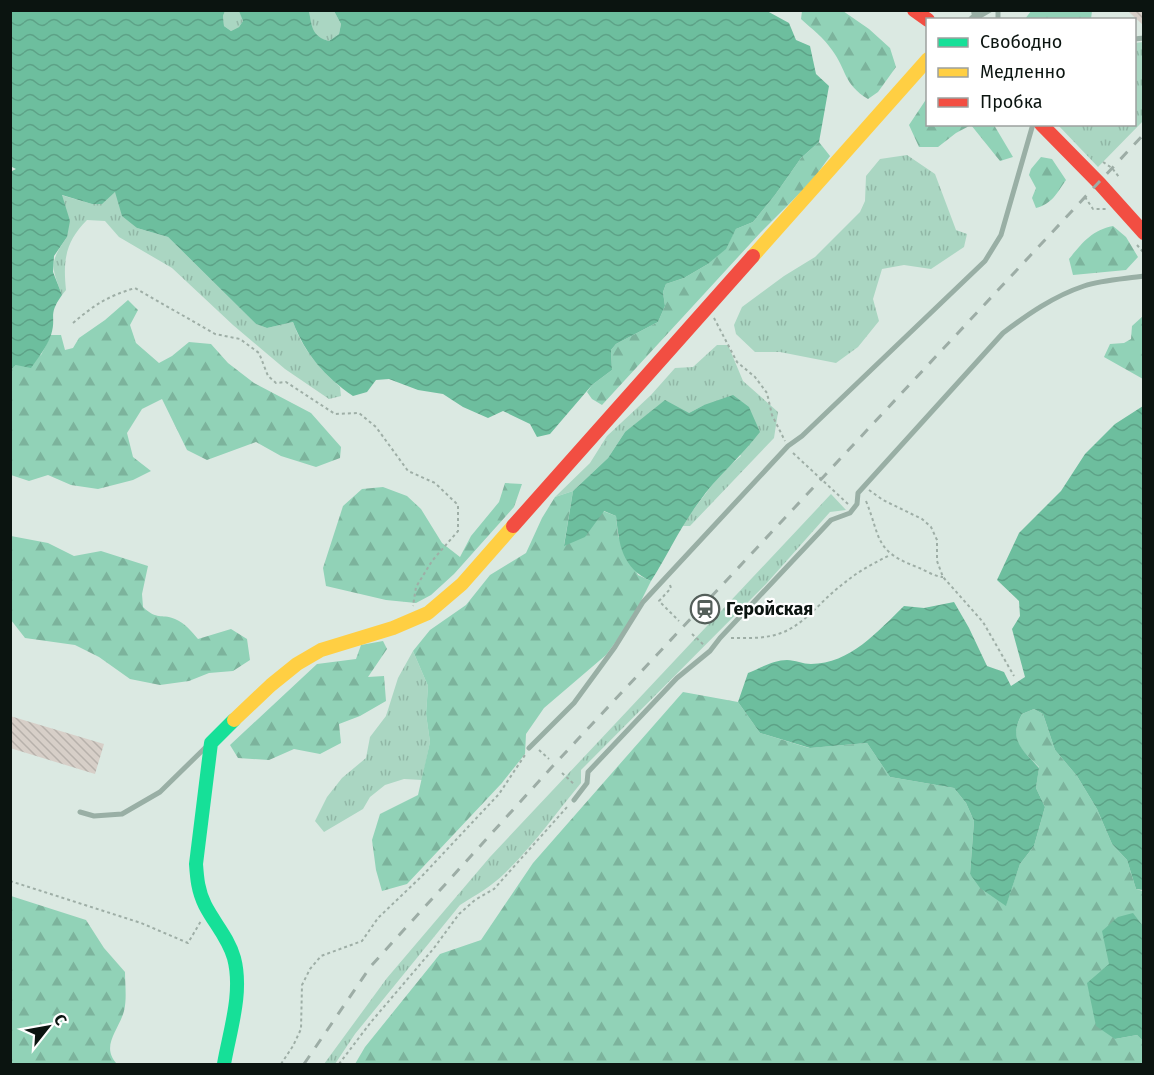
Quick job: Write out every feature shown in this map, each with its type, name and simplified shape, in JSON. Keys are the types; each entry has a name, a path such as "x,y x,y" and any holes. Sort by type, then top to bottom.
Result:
{"street":[{"path":"914,10 926,19"},
{"path":"224,1065 237,991 234,959 224,933 205,905 197,884 196,864 210,743 271,685 297,664 321,650 429,613 462,584 926,60"},
{"path":"1043,126 1100,184 1143,233"}],"lane":[{"path":"977,17 990,10"},
{"path":"530,748 574,704 615,647 643,602 788,446 802,436 985,261 1000,235 1032,126"},
{"path":"574,800 587,783 588,772 677,678 710,651 831,520 849,513 857,504 861,490 1003,333 1052,300 1084,286 1143,276"},
{"path":"80,812 94,816 122,814 160,792 210,743"}],"path":[{"path":"1103,162 1119,177"},
{"path":"1085,197 1093,209"},
{"path":"73,323 92,306 110,296 135,288 214,334 240,339 259,353 268,376 276,383 286,382 335,414 358,413 376,427 408,471 435,483 458,505 458,531 432,561 416,587 410,621"},
{"path":"708,307 737,362 755,377 767,393 772,415 788,446"},
{"path":"798,448 794,453 848,504 861,490"},
{"path":"861,490 880,543 890,555 943,577"},
{"path":"861,490 922,519 931,526 936,533 937,561 943,577 983,622 1014,676"},
{"path":"720,638 760,638 783,633 802,621 842,584 890,555"},
{"path":"671,588 659,601 679,621"},
{"path":"692,634 705,646 709,641"},
{"path":"544,743 538,749 549,759"},
{"path":"281,1065 301,1029 302,985 310,969 321,956 362,940 378,918 423,875 499,794 530,748"},
{"path":"562,773 575,785"},
{"path":"339,1065 459,914 475,900 494,889 574,800"},
{"path":"10,882 141,923 188,943 200,925 205,905"}],"green space":[{"path":"1031,10 1092,11 1091,18 1026,18"},
{"path":"225,11 240,11 243,21 239,27 231,31 224,26"},
{"path":"309,11 334,11 341,24 339,34 329,41 315,34 311,26"},
{"path":"802,11 843,11 869,29 890,48 896,67 878,92 868,99 854,88 829,46 801,19"},
{"path":"1143,42 1143,121 1098,167 1059,126 1136,126 1136,43"},
{"path":"926,100 926,126 969,126 938,147 919,147 909,125"},
{"path":"972,126 995,126 1013,157 1000,161"},
{"path":"819,142 830,156 812,181 761,232 602,405 592,399 587,392 592,385 612,370 611,350 616,344 658,322 665,306 663,292 666,284 684,278 708,264 725,249 736,229 753,222 801,158"},
{"path":"907,155 935,174 956,230 967,234 964,247 931,269 904,265 882,269 873,299 879,321 858,347 836,363 780,352 755,352 736,334 734,325 742,307 784,276 815,257 860,212 865,201 866,176 880,159"},
{"path":"1041,157 1052,159 1066,180 1050,201 1036,208 1032,198 1036,188 1029,175"},
{"path":"115,192 137,228 168,237 256,324 267,328 293,322 312,358 340,387 341,396 329,399 285,369 233,325 172,268 119,237 105,221 87,220 74,236 67,252 66,290 62,295 54,271 57,253 67,237 61,195 92,204"},
{"path":"1113,226 1126,237 1138,257 1126,270 1073,275 1069,259 1093,234"},
{"path":"128,300 138,310 130,325 136,343 159,363 189,342 211,344 228,363 254,383 311,413 341,447 340,458 316,467 281,456 256,442 207,460 187,450 162,399 142,409 127,433 133,457 151,471 133,480 98,489 71,485 48,475 29,481 11,475 10,369 41,355 51,335 61,335 65,350 73,348 79,338"},
{"path":"1143,316 1143,379 1104,357 1110,344 1124,343 1131,339 1132,326"},
{"path":"717,345 728,345 743,381 778,412 774,438 690,526 681,526 722,472 741,456 704,405 689,413 625,432 608,458 573,491 555,497 590,463 607,436 651,395 675,368 693,367"},
{"path":"505,483 522,484 514,507 454,574 431,595 416,603 386,600 326,586 323,568 343,506 362,489 383,487 407,496 421,509 442,543 460,557 471,536 499,502"},
{"path":"573,491 564,545 603,511 616,516 618,536 638,575 651,581 631,621 606,655 544,708 526,734 525,754 501,784 407,884 382,891 376,870 372,840 380,814 418,795 430,742 426,714 428,686 413,651 430,630 466,605 490,575 526,553 542,518 555,497"},
{"path":"831,494 846,510 830,512 766,584 581,770 581,783 525,852 495,882 460,905 355,1034 335,1064 324,1064 387,978 490,857"},
{"path":"11,536 48,543 74,556 101,551 148,566 142,594 143,607 156,615 179,621 198,639 231,629 247,639 250,660 233,671 209,673 189,681 160,685 130,679 99,657 75,645 25,638 11,620"},
{"path":"383,641 387,649 368,677 384,676 386,701 360,716 339,724 341,743 320,754 294,749 269,760 238,758 230,745 317,664 356,659 361,645"},
{"path":"413,651 428,686 426,714 430,742 422,780 404,779 385,785 370,797 363,809 324,832 315,821 327,797 342,778 366,758 370,737 386,716 398,678"},
{"path":"683,692 738,702 760,733 809,748 867,743 890,777 954,788 966,803 974,821 970,874 1006,905 1020,864 1034,846 1045,807 1036,788 1039,767 1018,744 1016,731 1022,714 1034,709 1043,714 1055,750 1077,776 1097,809 1112,844 1127,860 1136,889 1143,891 1143,926 1133,914 1109,964 1115,1039 1137,1035 1143,1041 1143,1064 355,1064 365,1047 440,954 481,940 533,863"},
{"path":"11,896 86,920 104,948 125,972 124,1011 110,1044 112,1057 117,1064 11,1064"}],"water":[{"path":"11,10 225,11 224,26 231,31 239,27 243,21 239,11 309,11 316,33 329,41 339,34 341,24 334,11 767,11 789,23 796,40 810,46 816,74 829,86 819,142 801,158 753,222 736,229 726,249 708,264 684,278 666,284 663,292 665,306 658,322 616,344 611,350 612,370 592,385 550,434 537,437 530,424 503,411 488,418 463,407 443,394 418,390 389,379 376,380 367,392 353,396 317,364 293,322 267,328 256,324 168,237 137,228 122,216 115,192 102,204 92,204 62,195 70,221 67,237 54,256 53,272 62,295 55,307 51,335 31,368 16,365 11,369 10,172 16,169 10,166"},
{"path":"733,395 749,407 760,432 699,502 651,581 641,576 628,562 621,546 616,516 604,511 585,537 564,546 573,491 608,458 625,432 665,400 689,413"},
{"path":"1143,406 1143,890 1136,889 1127,860 1112,844 1097,809 1077,776 1055,750 1043,714 1034,709 1022,714 1016,731 1022,749 1039,768 1036,788 1045,807 1034,846 1020,864 1006,906 980,888 970,874 974,821 966,803 954,788 890,777 867,743 810,748 760,733 738,702 748,673 782,660 811,664 825,663 838,658 862,644 904,606 924,608 954,602 987,666 1004,672 1011,686 1025,677 1012,629 1020,616 1019,601 997,580 1019,533 1061,491 1085,454 1115,424"},
{"path":"1133,913 1143,926 1143,1041 1137,1035 1115,1039 1096,1026 1087,983 1109,964 1102,931 1118,917"}],"building":[{"path":"1127,10 1143,10 1143,25"},
{"path":"10,716 104,744 95,774 10,748"}],"railway":[{"path":"304,1064 371,966 551,768 1144,134"}],"traffic: fast":[{"path":"224,1064 235,1011 236,971 228,943 203,900 198,885 196,864 211,743 234,720"}],"traffic: slow":[{"path":"753,256 926,61"},
{"path":"234,720 297,664 321,650 393,628 428,613 462,584 513,526"}],"traffic: jam":[{"path":"914,10 926,19"},
{"path":"1043,126 1144,233"},
{"path":"513,526 753,256"}],"place":[{"name":"Геройская","path":"705,609"}]}
